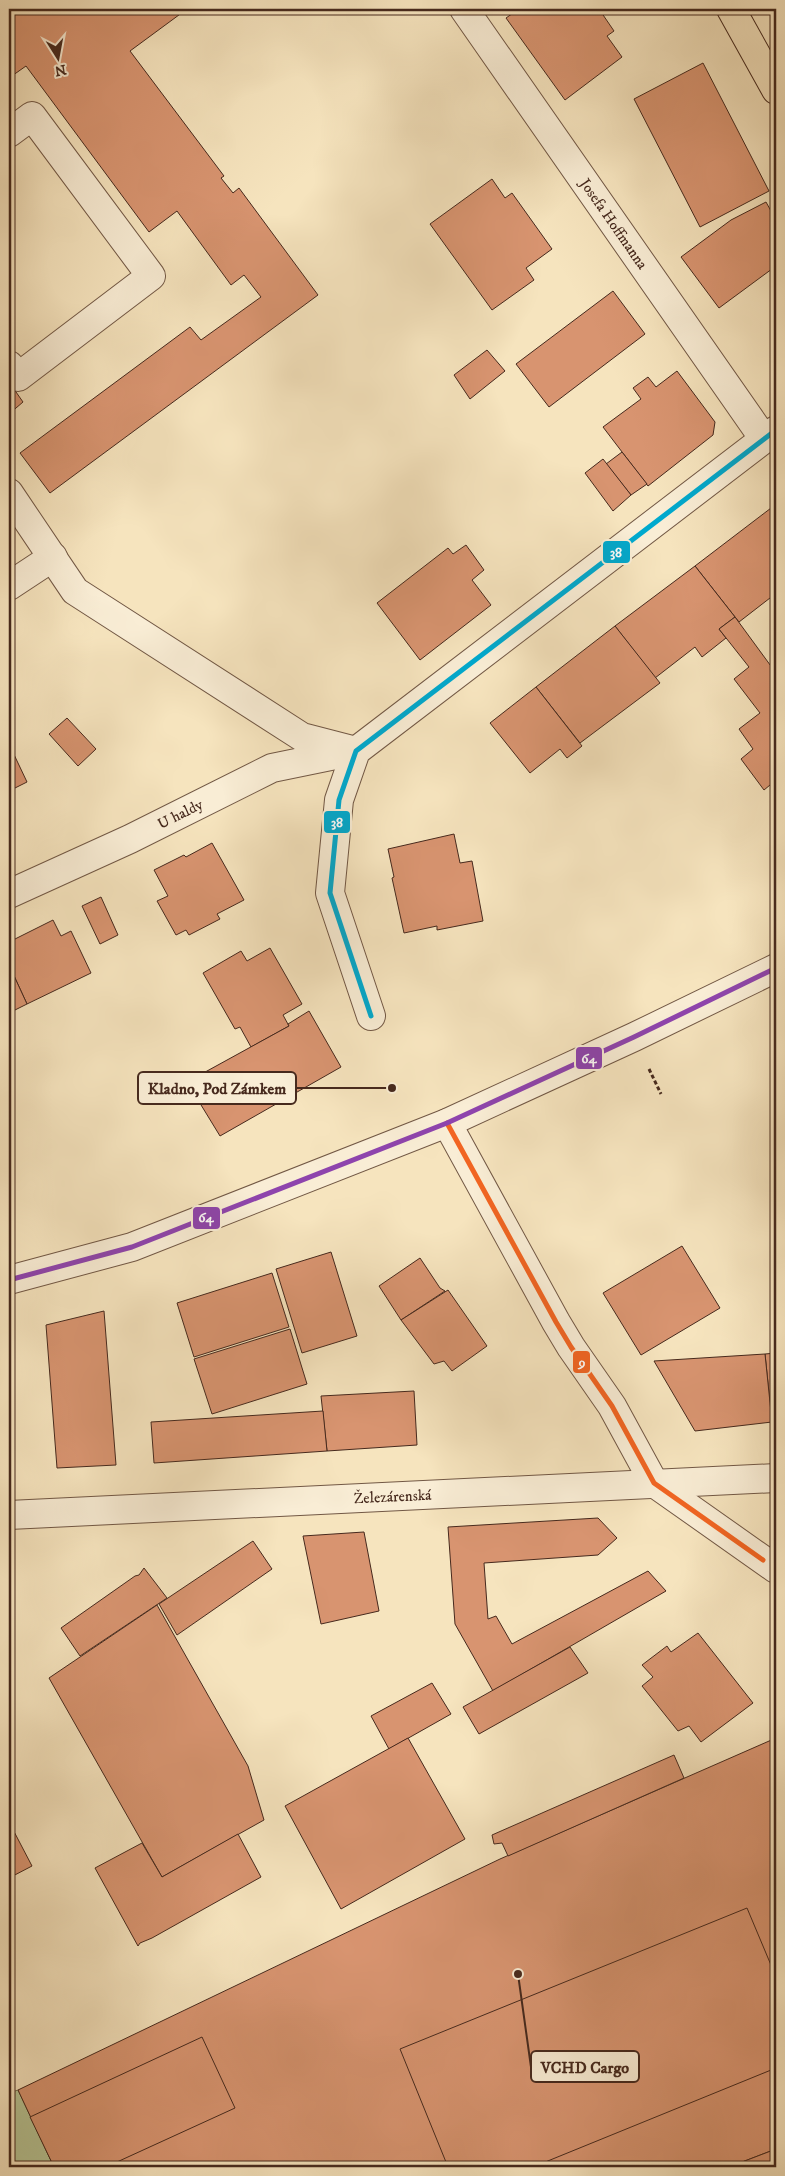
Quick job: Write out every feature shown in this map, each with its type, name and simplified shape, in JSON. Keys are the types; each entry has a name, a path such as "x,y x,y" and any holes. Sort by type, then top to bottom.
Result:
{"main road":[{"path":"731,9 776,88"}],"street":[{"name":"Josefa Hoffmanna","path":"464,9 770,434"},
{"path":"9,133 32,116 151,276 18,377 9,365"},
{"path":"371,1016 330,893 339,800 356,751 770,434"},
{"path":"9,493 75,591 302,737 356,751"},
{"path":"9,586 53,558"},
{"name":"U haldy","path":"9,894 130,839 272,768 356,751"},
{"path":"9,1280 132,1247 447,1122 634,1037 776,968"},
{"path":"447,1122 556,1322 612,1406 654,1483 776,1570"},
{"name":"Železárenská","path":"9,1515 776,1478"}],"green space":[{"path":"18,2090 54,2167 9,2167 9,2093"}],"building":[{"path":"9,9 187,9 130,51 224,176 221,178 233,193 239,188 318,295 50,493 20,453 190,327 201,340 261,297 244,275 231,285 177,211 149,232 26,66 9,78"},
{"path":"519,9 599,9 614,31 607,36 622,57 565,100 506,18"},
{"path":"703,63 769,191 700,227 634,99"},
{"path":"492,179 505,198 512,193 552,249 526,268 534,280 492,310 430,224"},
{"path":"766,202 776,220 776,266 719,308 681,257 731,220"},
{"path":"613,291 645,334 549,407 516,364"},
{"path":"487,350 505,371 470,399 454,375"},
{"path":"677,371 715,422 713,435 648,486 603,427 641,399 633,388 648,377 656,387"},
{"path":"9,382 23,402 9,414"},
{"path":"622,452 647,484 631,495 606,464"},
{"path":"603,459 631,495 613,511 585,473"},
{"path":"775,505 776,601 773,603 770,598 739,622 695,566"},
{"path":"466,545 484,570 472,580 491,605 420,660 377,603 448,548 453,554"},
{"path":"695,566 735,617 719,629 726,638 702,657 695,647 655,678 615,626"},
{"path":"735,617 776,673 776,780 764,790 741,759 753,749 739,729 760,713 734,679 749,667 719,629"},
{"path":"615,626 660,683 580,743 536,687"},
{"path":"536,687 582,746 567,758 560,749 530,773 490,723"},
{"path":"67,718 96,749 78,766 49,734"},
{"path":"9,744 27,782 9,791"},
{"path":"454,834 460,863 472,861 483,921 437,930 437,926 404,933 388,849"},
{"path":"212,843 244,900 217,914 220,919 189,935 186,930 176,935 157,901 168,896 154,870 184,855 186,857"},
{"path":"101,897 118,935 100,944 82,906"},
{"path":"53,920 61,936 71,931 91,973 27,1004 9,965 9,942"},
{"path":"270,948 302,1004 283,1015 289,1026 251,1047 240,1027 235,1029 203,973 241,951 247,961"},
{"path":"9,965 27,1004 9,1013"},
{"path":"309,1011 341,1067 220,1136 187,1082 289,1026 288,1024"},
{"path":"682,1246 720,1308 641,1355 603,1293"},
{"path":"331,1252 357,1336 302,1353 276,1269"},
{"path":"420,1258 440,1288 445,1291 401,1320 379,1286"},
{"path":"272,1273 289,1327 194,1357 177,1303"},
{"path":"448,1290 487,1346 452,1371 444,1361 434,1364 401,1320"},
{"path":"104,1311 116,1465 57,1468 46,1325"},
{"path":"290,1329 307,1384 212,1414 194,1359"},
{"path":"776,1353 776,1422 772,1422 765,1354"},
{"path":"765,1354 772,1422 695,1431 654,1361"},
{"path":"414,1391 417,1445 327,1451 321,1396"},
{"path":"323,1411 327,1451 154,1463 151,1422"},
{"path":"598,1518 617,1538 598,1555 484,1563 488,1619 496,1616 512,1644 648,1571 666,1591 493,1691 455,1624 448,1527"},
{"path":"364,1532 379,1611 321,1624 303,1536"},
{"path":"253,1541 272,1569 177,1635 159,1604"},
{"path":"144,1568 167,1598 80,1656 61,1628 139,1575"},
{"path":"157,1605 248,1766 264,1820 162,1877 49,1678"},
{"path":"698,1633 753,1703 701,1742 689,1726 678,1731 642,1686 653,1677 642,1665 667,1646 671,1652"},
{"path":"570,1647 588,1673 479,1734 463,1707"},
{"path":"432,1683 451,1714 389,1749 371,1716"},
{"path":"408,1738 465,1839 341,1909 285,1806"},
{"path":"776,1738 776,2149 729,2167 54,2167 18,2090 500,1859"},
{"path":"674,1755 684,1778 508,1856 502,1843 494,1844 492,1835"},
{"path":"9,1822 32,1866 9,1878"},
{"path":"238,1834 261,1877 140,1943 138,1946 95,1868 142,1843 162,1877"},
{"path":"747,1908 776,1977 776,2068 533,2167 448,2167 400,2049"},
{"path":"202,2037 235,2108 106,2167 54,2167 30,2117"},
{"path":"776,2149 776,2167 729,2167"}],"transit line":[{"name":"38","path":"371,1016 330,893 339,800 356,751 776,430"},
{"name":"64","path":"9,1280 132,1247 447,1123 634,1037 776,968"},
{"name":"9","path":"447,1123 556,1322 612,1406 654,1483 763,1560"}],"place":[{"name":"Kladno, Pod Zámkem","path":"392,1088"},
{"name":"VCHD Cargo","path":"518,1974"}]}
